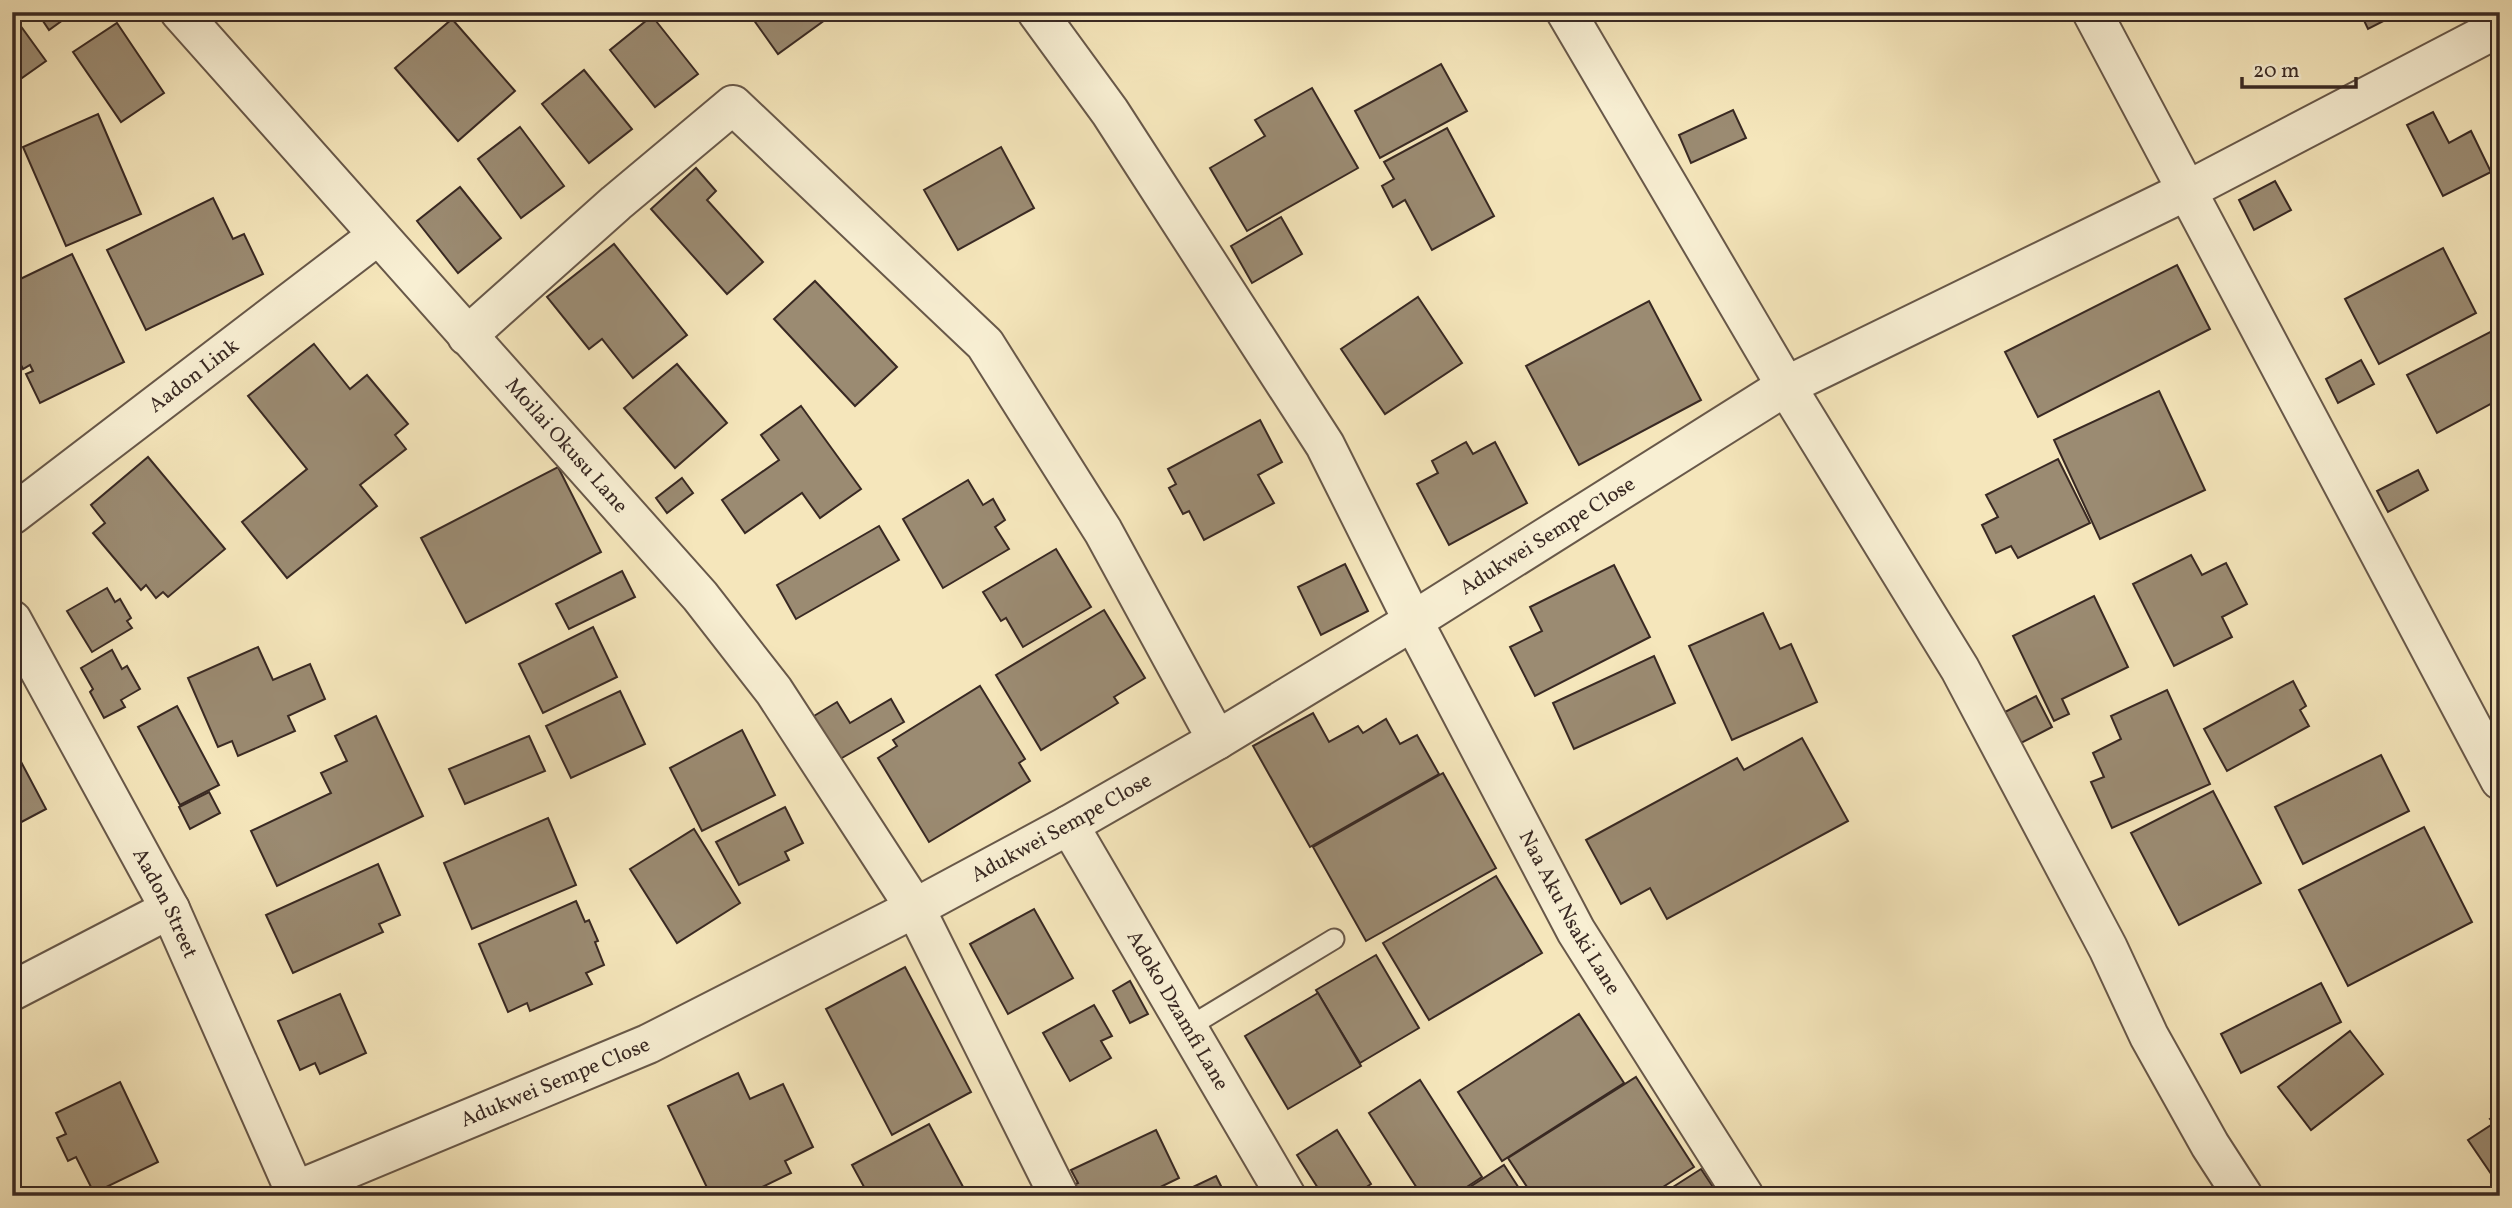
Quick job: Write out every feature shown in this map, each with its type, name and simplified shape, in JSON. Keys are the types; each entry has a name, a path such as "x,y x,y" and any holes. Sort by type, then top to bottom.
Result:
{"street":[{"name":"Moilai Okusu Lane","path":"180,12 700,596 774,691 915,908 1059,1196"},
{"name":"Naa Aku Nsaki Lane","path":"1037,12 1110,111 1325,445 1413,621 1576,931 1744,1196"},
{"path":"1566,12 1786,386 1960,669 2108,948 2149,1036 2210,1145 2243,1196"},
{"path":"2092,12 2500,780"},
{"name":"Adukwei Sempe Close","path":"296,1193 648,1044 915,908 1069,825 1217,740 1413,621 1786,386 2188,190 2500,27"},
{"path":"467,336 616,203 733,105 985,344 1103,531 1217,740"},
{"name":"Aadon Link","path":"12,515 377,236"},
{"name":"Aadon Street","path":"12,620 170,909 296,1193"},
{"name":"Adoko Dzamfi Lane","path":"1069,825 1286,1196"},
{"path":"12,991 170,909"}],"lane":[{"path":"1187,1028 1334,939"}],"building":[{"path":"37,12 74,12 49,30"},
{"path":"748,12 836,12 778,54"},
{"path":"2360,12 2401,12 2368,29"},
{"path":"12,14 46,61 12,85"},
{"path":"652,16 698,74 655,107 610,50"},
{"path":"452,19 515,91 458,141 395,68"},
{"path":"117,23 164,93 121,122 73,52"},
{"path":"1441,64 1467,111 1380,158 1355,111"},
{"path":"584,70 632,129 589,163 542,104"},
{"path":"1312,88 1358,168 1247,231 1210,168 1265,136 1255,120"},
{"path":"1733,110 1746,138 1691,163 1679,135"},
{"path":"2433,112 2449,143 2471,131 2491,172 2443,196 2407,125"},
{"path":"98,114 141,214 66,246 23,147"},
{"path":"520,127 564,186 521,218 478,159"},
{"path":"1447,128 1494,216 1432,250 1405,200 1393,207 1382,186 1394,179 1384,162"},
{"path":"1001,147 1034,208 958,250 924,190"},
{"path":"696,168 716,191 707,200 763,262 727,294 651,209"},
{"path":"2275,181 2291,210 2254,230 2239,200"},
{"path":"460,187 501,238 458,273 417,221"},
{"path":"213,198 233,239 244,234 263,274 146,330 107,250"},
{"path":"1281,217 1302,254 1252,283 1231,246"},
{"path":"614,244 687,335 633,378 602,339 589,349 547,297"},
{"path":"2443,248 2476,313 2379,364 2345,299"},
{"path":"72,254 124,362 40,403 26,374 33,371 30,365 23,369 12,348 12,283"},
{"path":"2177,265 2210,329 2038,417 2005,352"},
{"path":"815,281 897,367 855,406 774,319"},
{"path":"1418,297 1462,363 1385,414 1341,349"},
{"path":"1649,301 1701,400 1579,465 1526,366"},
{"path":"2494,330 2500,341 2500,399 2437,433 2407,375"},
{"path":"314,344 350,389 367,375 408,424 395,435 406,449 360,485 377,506 287,578 242,522 307,469 248,396"},
{"path":"2361,360 2374,384 2338,403 2326,379"},
{"path":"677,364 727,423 675,468 624,408"},
{"path":"2159,391 2205,490 2100,539 2054,440"},
{"path":"801,406 861,489 820,518 802,493 745,533 722,500 779,460 761,435"},
{"path":"1260,420 1282,462 1258,475 1274,503 1204,540 1189,511 1183,514 1169,488 1176,484 1168,469"},
{"path":"1466,442 1473,454 1495,442 1527,503 1449,545 1417,484 1438,473 1432,461"},
{"path":"148,457 225,549 168,597 163,592 156,598 146,585 141,590 93,533 105,523 91,505"},
{"path":"2058,459 2090,523 2018,558 2011,546 1996,553 1982,525 1998,517 1986,495"},
{"path":"558,467 601,552 466,623 421,538"},
{"path":"2418,470 2428,490 2388,512 2377,491"},
{"path":"682,478 693,493 667,513 656,498"},
{"path":"968,480 983,505 993,499 1005,520 995,527 1009,549 943,588 903,519"},
{"path":"879,526 899,560 796,619 777,585"},
{"path":"1056,549 1091,607 1023,647 1006,618 1001,621 983,592"},
{"path":"2191,555 2202,575 2226,563 2247,604 2222,617 2232,637 2174,666 2133,584"},
{"path":"1345,564 1368,611 1321,635 1298,587"},
{"path":"1614,565 1650,637 1535,696 1510,647 1542,631 1530,607"},
{"path":"622,571 635,597 569,629 556,604"},
{"path":"107,588 115,602 120,599 131,618 127,621 132,628 92,652 67,611"},
{"path":"2094,596 2128,667 2062,699 2069,714 2054,721 2013,636"},
{"path":"1104,610 1145,678 1114,697 1118,703 1041,750 996,675"},
{"path":"1763,613 1780,649 1791,644 1817,702 1732,740 1689,646"},
{"path":"593,627 617,677 543,713 519,664"},
{"path":"258,647 273,680 310,664 325,699 288,716 295,731 238,756 232,741 218,747 188,678"},
{"path":"112,650 122,669 127,666 140,689 121,700 125,707 104,718 90,692 93,689 81,668"},
{"path":"1654,656 1675,703 1574,749 1553,703"},
{"path":"2293,681 2306,706 2300,710 2309,726 2227,771 2204,729"},
{"path":"980,686 1025,759 1019,763 1030,781 929,842 878,758 897,746 893,740"},
{"path":"2167,690 2210,784 2112,828 2091,782 2104,777 2093,753 2121,739 2111,716"},
{"path":"620,691 645,744 571,778 546,726"},
{"path":"2036,696 2052,727 2021,743 2005,712"},
{"path":"891,699 904,722 835,762 809,719 837,702 850,723"},
{"path":"177,706 219,785 180,805 138,727"},
{"path":"1313,713 1329,742 1358,726 1363,733 1386,719 1400,744 1417,735 1439,774 1310,847 1253,746"},
{"path":"376,716 423,816 277,886 251,831 331,793 321,773 347,761 335,736"},
{"path":"742,730 775,795 702,831 670,768"},
{"path":"529,736 545,771 465,804 449,769"},
{"path":"1802,738 1848,821 1667,919 1650,888 1621,904 1586,840 1737,758 1744,770"},
{"path":"2381,755 2409,811 2303,864 2275,807"},
{"path":"19,758 46,809 12,827 12,762"},
{"path":"1443,773 1496,868 1366,941 1313,847"},
{"path":"2213,791 2261,883 2179,925 2131,833"},
{"path":"209,792 220,813 190,829 179,807"},
{"path":"785,807 803,843 785,852 789,860 739,885 716,842"},
{"path":"548,818 576,885 472,929 444,863"},
{"path":"2424,827 2472,922 2348,986 2299,890"},
{"path":"694,829 740,903 677,943 630,869"},
{"path":"378,864 400,915 379,924 383,932 293,973 266,915"},
{"path":"1496,876 1542,953 1429,1020 1383,943"},
{"path":"576,901 585,922 589,920 604,965 586,973 592,984 530,1011 527,1003 508,1012 479,944"},
{"path":"1034,909 1073,978 1008,1014 970,944"},
{"path":"1376,955 1419,1028 1360,1063 1316,990"},
{"path":"905,967 971,1092 892,1135 826,1009"},
{"path":"1130,981 1148,1014 1130,1023 1113,991"},
{"path":"2321,983 2341,1022 2241,1073 2221,1034"},
{"path":"1318,993 1361,1066 1288,1109 1245,1036"},
{"path":"340,994 366,1053 320,1074 315,1063 300,1070 278,1021"},
{"path":"1094,1005 1112,1036 1101,1041 1111,1058 1070,1081 1043,1033"},
{"path":"1579,1014 1624,1083 1502,1161 1458,1092"},
{"path":"2350,1031 2383,1074 2311,1130 2278,1087"},
{"path":"738,1073 750,1099 783,1084 813,1147 785,1161 791,1173 744,1196 711,1196 668,1106"},
{"path":"1636,1077 1694,1167 1649,1196 1533,1196 1508,1158"},
{"path":"1420,1080 1482,1177 1453,1196 1422,1196 1369,1113"},
{"path":"120,1082 158,1162 94,1193 76,1157 68,1161 57,1138 66,1134 56,1113"},
{"path":"2500,1112 2500,1187 2468,1140 2494,1123 2490,1119"},
{"path":"929,1124 968,1196 869,1196 852,1165"},
{"path":"1156,1130 1179,1178 1142,1196 1070,1196 1067,1188 1078,1183 1071,1170"},
{"path":"1337,1130 1371,1184 1353,1196 1323,1196 1297,1155"},
{"path":"1504,1165 1524,1196 1456,1196"},
{"path":"1701,1169 1719,1196 1659,1196"},
{"path":"1216,1176 1226,1196 1174,1196"}]}
